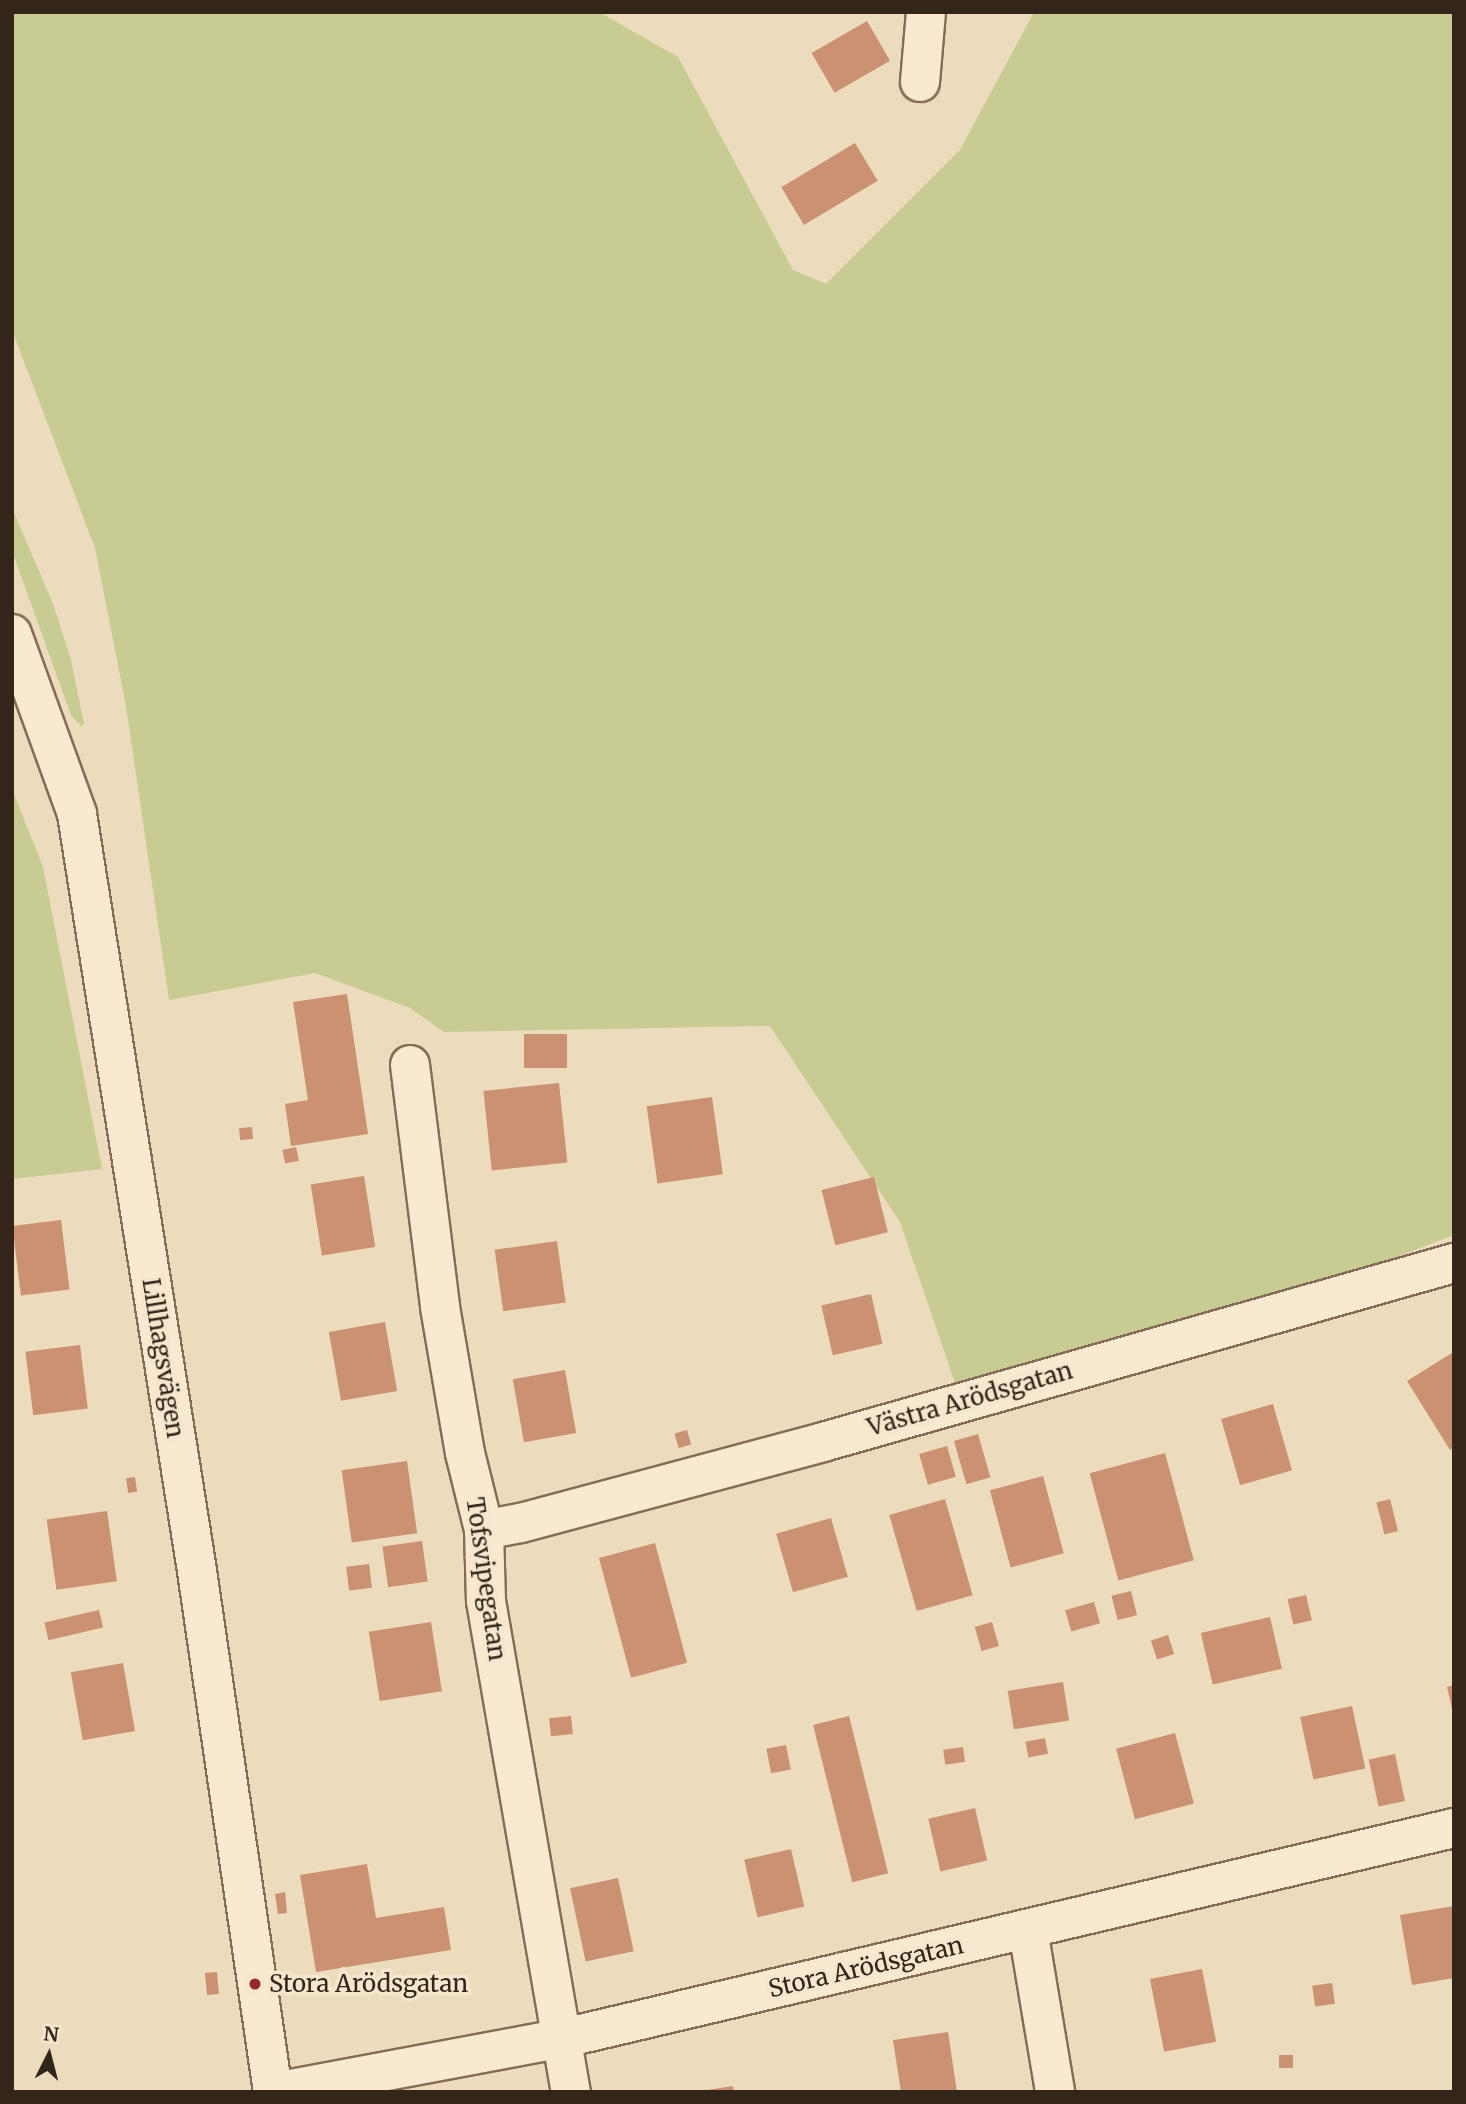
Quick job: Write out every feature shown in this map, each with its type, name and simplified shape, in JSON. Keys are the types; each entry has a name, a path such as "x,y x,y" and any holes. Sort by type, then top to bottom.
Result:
{"street":[{"path":"920,82 926,12"},
{"name":"Lillhagsvägen","path":"12,634 76,814 197,1571 274,2092"},
{"name":"Tofsvipegatan","path":"410,1065 440,1307 465,1453 484,1530 486,1601 564,2039 571,2092"},
{"name":"Västra Arödsgatan","path":"484,1530 521,1523 823,1442 1454,1262"},
{"name":"Stora Arödsgatan","path":"274,2092 564,2039 1454,1828"},
{"path":"1028,1930 1055,2092"}],"green space":[{"path":"12,12 599,12 678,57 793,270 826,284 960,150 1034,12 1454,12 1454,1235 1273,1304 956,1386 900,1222 770,1026 444,1032 410,1008 315,973 169,1000 126,706 95,548 12,330"},
{"path":"12,508 53,604 71,660 84,724 81,726 71,715 12,551"},
{"path":"12,789 43,867 102,1169 12,1179"}],"building":[{"path":"867,21 890,61 835,93 812,53"},
{"path":"855,143 878,181 804,225 781,187"},
{"path":"347,994 368,1134 291,1146 285,1104 308,1100 293,1002"},
{"path":"524,1034 567,1034 567,1068 524,1068"},
{"path":"559,1083 567,1163 492,1171 483,1091"},
{"path":"712,1097 723,1174 657,1183 647,1106"},
{"path":"252,1127 253,1139 240,1140 239,1128"},
{"path":"296,1147 299,1161 285,1164 282,1150"},
{"path":"364,1176 375,1247 322,1256 311,1184"},
{"path":"874,1177 888,1232 835,1245 822,1190"},
{"path":"61,1220 70,1289 21,1295 12,1226"},
{"path":"557,1241 566,1302 503,1311 495,1250"},
{"path":"871,1294 882,1344 833,1355 821,1305"},
{"path":"385,1322 397,1391 341,1401 329,1332"},
{"path":"80,1345 88,1409 33,1415 25,1352"},
{"path":"1452,1353 1454,1447 1450,1450 1407,1381"},
{"path":"565,1370 576,1433 524,1442 513,1379"},
{"path":"1273,1404 1292,1470 1240,1485 1221,1419"},
{"path":"687,1430 691,1444 679,1448 675,1434"},
{"path":"978,1434 990,1477 966,1484 954,1441"},
{"path":"947,1446 956,1477 928,1485 919,1454"},
{"path":"1165,1453 1194,1560 1118,1580 1090,1473"},
{"path":"407,1461 417,1533 352,1542 342,1470"},
{"path":"1043,1476 1064,1553 1011,1568 990,1490"},
{"path":"135,1477 137,1492 128,1493 126,1478"},
{"path":"945,1499 973,1595 917,1611 889,1515"},
{"path":"1390,1499 1398,1531 1384,1534 1376,1502"},
{"path":"107,1511 117,1581 56,1590 47,1519"},
{"path":"831,1518 848,1577 793,1592 776,1534"},
{"path":"422,1541 428,1582 388,1587 382,1547"},
{"path":"655,1543 687,1663 631,1678 599,1558"},
{"path":"369,1564 372,1588 349,1591 346,1567"},
{"path":"1131,1591 1137,1615 1118,1620 1112,1596"},
{"path":"1306,1595 1312,1620 1293,1625 1287,1599"},
{"path":"1094,1602 1100,1623 1071,1631 1065,1610"},
{"path":"99,1610 103,1628 48,1640 44,1623"},
{"path":"1270,1617 1282,1669 1213,1685 1201,1633"},
{"path":"431,1622 442,1691 380,1701 369,1632"},
{"path":"992,1622 999,1646 982,1651 975,1627"},
{"path":"1168,1635 1174,1654 1157,1660 1151,1641"},
{"path":"123,1663 135,1731 83,1740 71,1672"},
{"path":"1063,1682 1069,1721 1014,1729 1008,1691"},
{"path":"1454,1685 1454,1713 1453,1713 1447,1687"},
{"path":"1352,1706 1365,1769 1313,1780 1300,1717"},
{"path":"571,1716 573,1734 551,1736 549,1718"},
{"path":"849,1716 888,1873 852,1882 813,1725"},
{"path":"1175,1733 1194,1804 1135,1819 1116,1749"},
{"path":"1045,1738 1048,1754 1028,1758 1025,1742"},
{"path":"786,1745 791,1770 771,1773 766,1749"},
{"path":"963,1747 965,1762 945,1765 943,1750"},
{"path":"1395,1754 1405,1801 1379,1807 1369,1760"},
{"path":"975,1808 987,1861 940,1871 928,1819"},
{"path":"791,1849 804,1906 758,1917 744,1860"},
{"path":"367,1864 376,1918 444,1907 451,1950 316,1972 300,1875"},
{"path":"618,1878 634,1951 586,1962 570,1888"},
{"path":"285,1892 287,1913 278,1914 275,1894"},
{"path":"1454,1906 1454,1978 1412,1985 1400,1915"},
{"path":"1202,1969 1216,2042 1164,2052 1150,1979"},
{"path":"217,1972 219,1994 207,1995 205,1973"},
{"path":"1332,1983 1335,2004 1315,2007 1312,1986"},
{"path":"948,2032 957,2092 901,2092 893,2040"},
{"path":"1279,2055 1293,2055 1293,2068 1279,2068"},
{"path":"733,2086 734,2092 707,2092 707,2090"}],"place":[{"name":"Stora Arödsgatan","path":"255,1984"}]}
